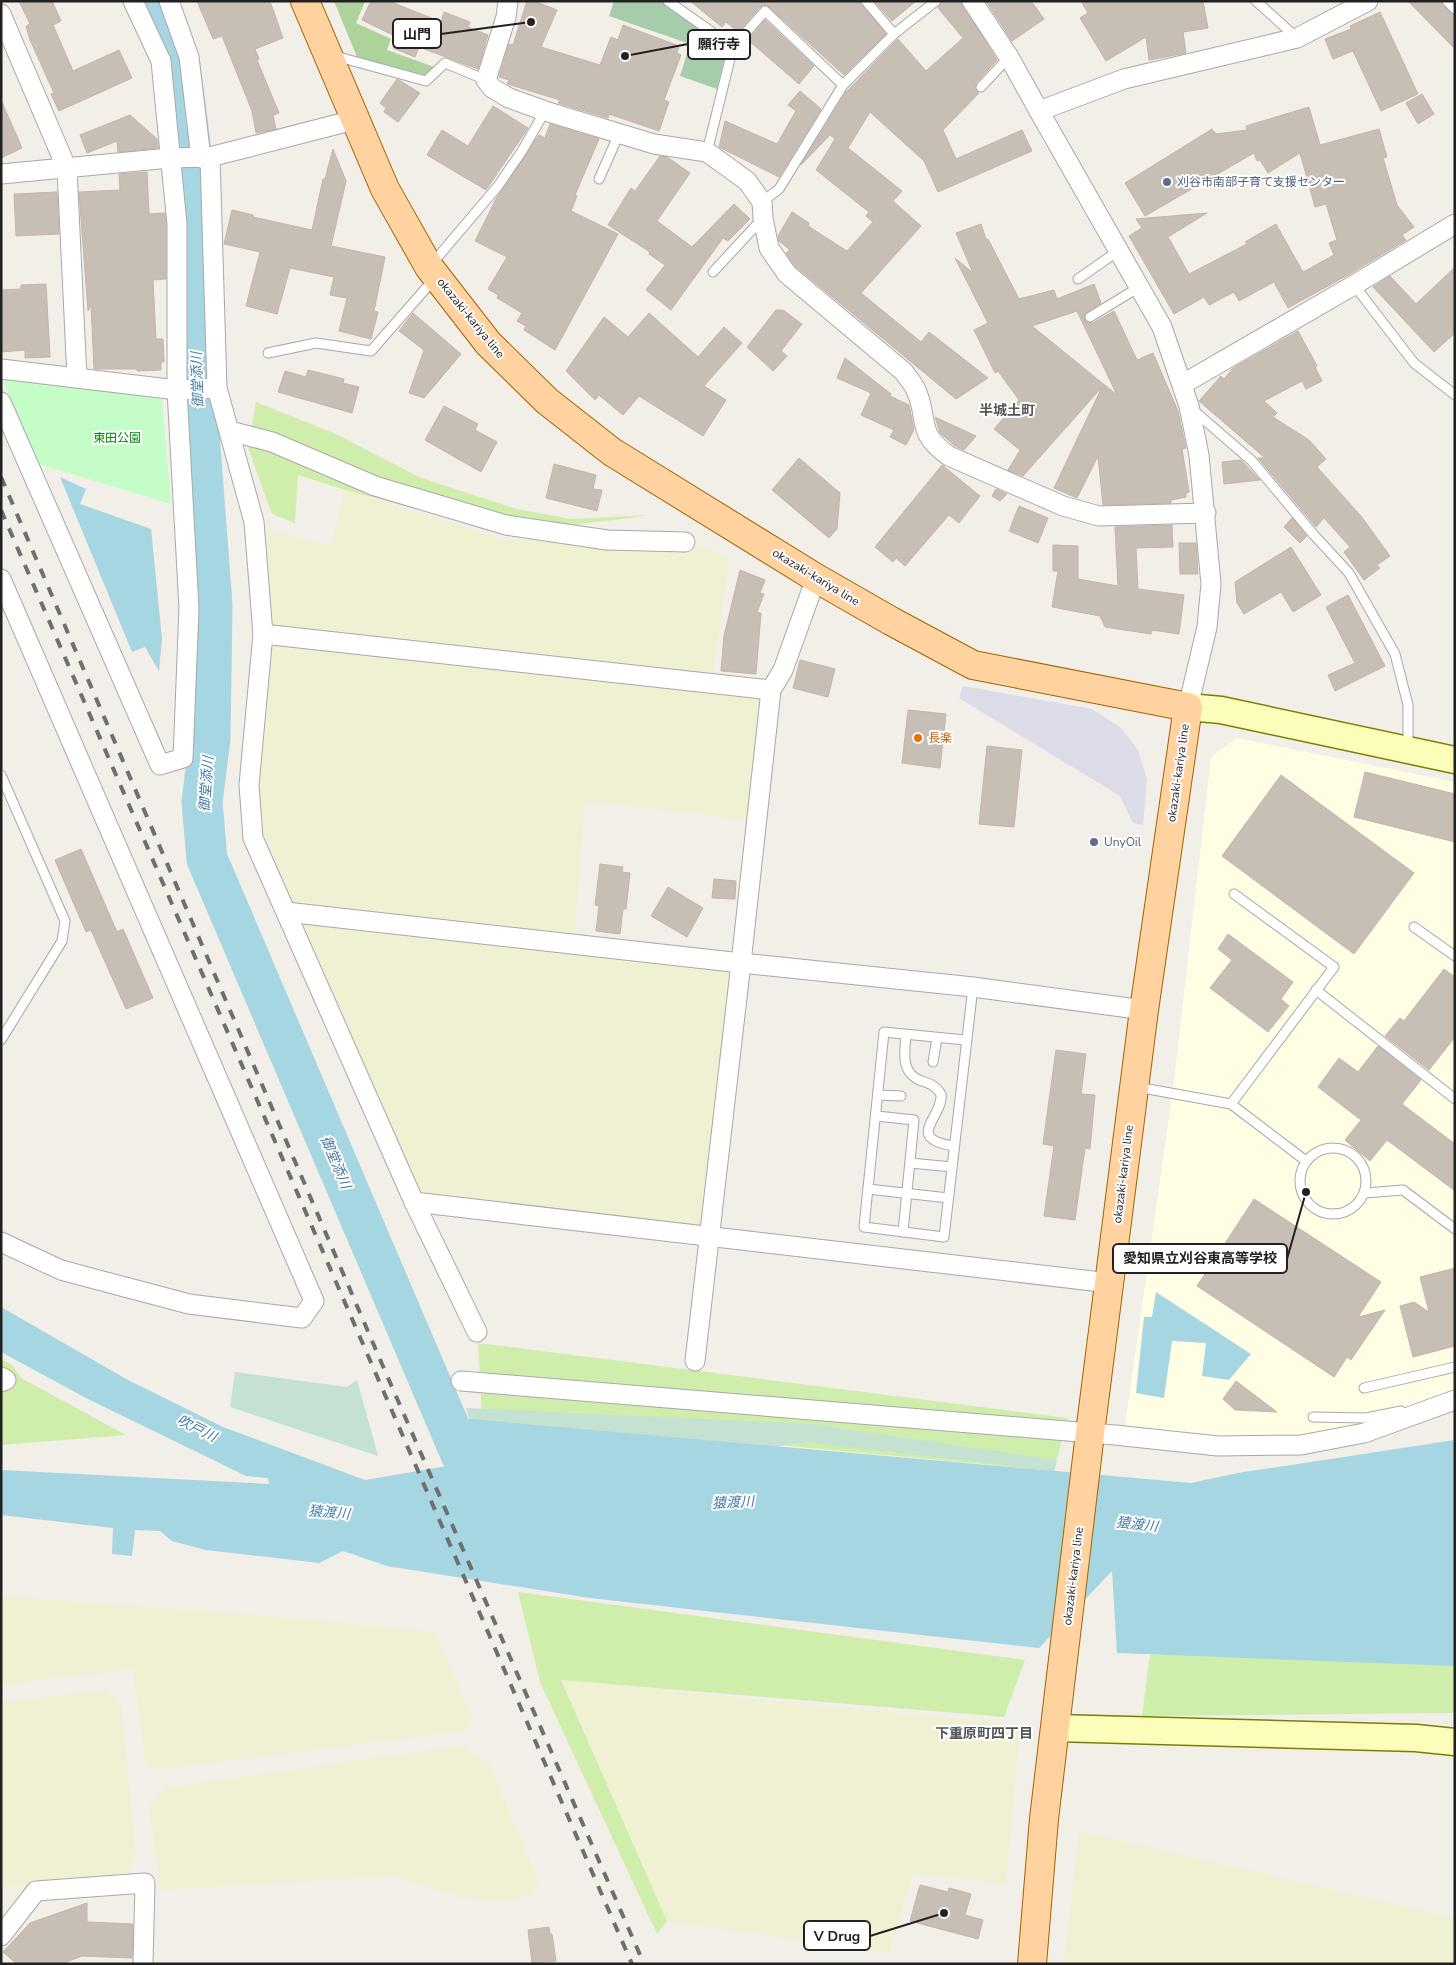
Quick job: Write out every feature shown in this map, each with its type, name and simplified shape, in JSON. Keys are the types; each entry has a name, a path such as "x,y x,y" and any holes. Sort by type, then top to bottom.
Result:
{"main road":[{"name":"okazaki-kariya line","path":"305,1 354,120 385,189 433,271 488,343 547,401 612,452 816,578 973,664 1188,707 1144,1010 1090,1433 1044,1819 1032,1964"}],"street":[{"path":"1,402 160,765 183,758 189,608 177,390 177,224 160,61 133,1"},
{"path":"168,1 189,57 205,157 217,388 254,522 263,634 250,785 253,838 414,1202 477,1332"},
{"path":"508,1 506,17 486,80 492,88 509,98 619,134 654,144 706,152 747,181 763,210 769,248 787,274 904,372 915,388 927,436 937,448 949,456 1063,506 1099,516 1206,513"},
{"path":"972,1 1009,57 1118,252 1141,286 1162,327 1183,384 1200,455 1211,584 1207,627 1188,707 1220,710 1455,760"},
{"path":"1038,111 1124,79 1297,38 1368,1"},
{"path":"1,14 67,169 77,378"},
{"path":"1,174 170,158 205,157 354,120"},
{"path":"1183,384 1455,224"},
{"path":"1,369 177,390 217,388"},
{"path":"230,431 272,442 375,486 506,525 607,540 685,542"},
{"path":"695,1361 708,1236 742,963 771,690 783,670 816,578"},
{"path":"1,579 314,1300 302,1318 189,1304 60,1270 1,1242"},
{"path":"263,634 771,690"},
{"path":"286,912 972,987 1144,1010"},
{"path":"414,1202 1110,1283"},
{"path":"1,1377 6,1380 1,1382"},
{"path":"461,1380 1090,1433 1218,1446 1301,1445 1364,1433 1452,1401"},
{"path":"1056,1728 1416,1738 1455,1742"},
{"path":"1,1936 36,1891 145,1883 143,1964"}],"lane":[{"path":"668,1 733,47"},
{"path":"866,1 894,34"},
{"path":"713,272 780,188 843,85 894,34 936,1"},
{"path":"1256,1 1297,38"},
{"path":"1446,1 1455,9"},
{"path":"706,152 733,47 765,11 843,85"},
{"path":"326,54 426,81 445,63 486,80"},
{"path":"981,87 1009,57"},
{"path":"268,352 316,343 372,350 498,186 522,151 545,111"},
{"path":"599,179 619,134"},
{"path":"1078,279 1118,252"},
{"path":"1354,285 1414,363 1455,395"},
{"path":"1090,317 1141,286"},
{"path":"1189,406 1252,461 1314,535 1349,573 1395,654 1408,705 1408,751"},
{"path":"1,775 65,921 62,941 1,1040"},
{"path":"1231,1104 1334,967 1234,894"},
{"path":"1414,926 1455,956"},
{"path":"965,1040 884,1032 877,1116 864,1227 944,1237 972,987"},
{"path":"1316,990 1455,1099"},
{"path":"906,1034 904,1063 908,1071 921,1080 929,1081 942,1094 940,1109 930,1120 928,1127 930,1134 940,1144 954,1146"},
{"path":"934,1062 937,1038"},
{"path":"1134,1086 1231,1104 1306,1161"},
{"path":"878,1095 901,1096"},
{"path":"877,1116 914,1120 903,1232"},
{"path":"1331,1148 1349,1152 1363,1165 1367,1184 1360,1202 1345,1213 1326,1214 1318,1211 1304,1197 1301,1188 1300,1179 1306,1161 1313,1154 1331,1148"},
{"path":"910,1162 952,1167"},
{"path":"868,1189 948,1198"},
{"path":"1365,1193 1403,1190 1455,1229"},
{"path":"1364,1388 1455,1367"},
{"path":"1313,1417 1366,1418 1452,1401"}],"shaded area":[{"path":"345,490 504,539 555,539 706,548 730,556 712,677 276,629 269,621 261,528 331,546"},
{"path":"271,640 758,694 763,701 747,820 585,801 574,938 289,902 261,837 257,813 266,647"},
{"path":"963,686 1092,709 1120,727 1138,750 1147,779 1143,825 1133,823 1120,796 959,698"},
{"path":"1237,738 1455,782 1455,1392 1365,1424 1302,1439 1219,1439 1125,1425 1173,1089 1211,757"},
{"path":"301,919 727,967 731,972 701,1224 696,1228 423,1194 416,1188 299,925"},
{"path":"235,1372 347,1387 357,1380 378,1456 230,1407"},
{"path":"466,1408 810,1424 1057,1460 1054,1471 807,1442 489,1489"},
{"path":"1,1596 270,1616 435,1632 473,1720 466,1731 156,1770 145,1760 133,1669 1,1685"},
{"path":"560,1680 1020,1725 1006,1884 913,1873 889,1953 667,1921"},
{"path":"103,1690 121,1702 136,1858 125,1874 1,1888 1,1702"},
{"path":"463,1746 489,1763 539,1882 529,1895 504,1901 459,1897 394,1876 161,1890 149,1806 164,1788"},
{"path":"1079,1831 1455,1918 1455,1964 1064,1964"}],"green space":[{"path":"334,1 365,1 356,23 391,39 387,50 434,67 424,75 357,57"},
{"path":"614,1 661,1 727,49 717,89 680,76 690,44 609,16"},
{"name":"東田公園","path":"3,380 152,392 162,401 171,504 39,464"},
{"path":"256,402 336,434 421,478 517,509 571,519 653,515 507,533 345,490 298,475 295,523 272,514 248,448"},
{"path":"478,1343 1068,1418 1054,1471 482,1417"},
{"path":"1,1359 13,1366 21,1378 126,1435 1,1445"},
{"path":"518,1592 1025,1660 1004,1717 561,1680 667,1921 657,1934 540,1682"},
{"path":"1455,1644 1455,1713 1142,1716 1150,1655"}],"water":[{"path":"60,477 86,489 80,504 151,529 162,639 159,671 145,647 132,652"},
{"path":"1156,1292 1251,1354 1229,1380 1202,1376 1206,1343 1172,1341 1164,1398 1136,1393 1144,1317 1152,1317"},
{"path":"1,1307 128,1380 223,1427 365,1480 465,1463 441,1424 458,1418 1191,1483 1238,1473 1455,1440 1455,1666 1117,1653 1112,1571 1039,1648 590,1598 387,1566 343,1551 319,1563 206,1550 172,1541 160,1531 135,1530 132,1556 112,1554 113,1528 1,1515 1,1470 269,1484 268,1478 246,1476 88,1399 1,1352"}],"building":[{"path":"19,1 52,1 61,21 53,25 73,71 119,50 132,78 59,111 51,94 54,93 30,40 26,26 30,24"},
{"path":"197,1 270,1 283,38 255,49 259,59 257,60 279,113 273,115 276,129 256,133 252,111 222,36 213,39"},
{"path":"371,1 389,1 441,22 444,12 470,22 468,27 488,35 478,69 419,47 415,57 393,48 397,37 362,20"},
{"path":"527,1 534,1 557,10 541,47 600,65 611,37 618,40 623,25 679,46 677,53 681,55 664,100 669,102 659,131 609,114 608,118 558,103 560,100 507,84 509,80 499,77 509,44 513,45"},
{"path":"690,1 860,1 886,34 844,75 767,5 760,7 738,32 726,22 722,27"},
{"path":"874,1 916,1 892,21"},
{"path":"942,1 961,1 997,60 976,83 975,88 979,93 943,130 956,159 1022,130 1032,151 938,192 924,161 870,112 848,148 902,191 893,201 921,226 861,293 921,342 929,332 988,378 956,399 795,266 786,253 790,250 779,241 778,236 792,212 809,223 808,226 847,251 873,222 866,216 869,212 816,170 835,139 830,135 801,165 846,92 898,39 926,71 963,38 938,8"},
{"path":"986,1 1031,1 1044,19 1012,41"},
{"path":"1081,1 1203,1 1208,28 1183,32 1186,53 1149,60 1146,37 1106,61 1080,18 1088,13"},
{"path":"1408,1 1440,1 1455,16 1455,49"},
{"path":"1380,12 1418,94 1381,111 1353,51 1333,59 1325,39 1351,29 1350,26"},
{"path":"765,20 814,66 799,84 748,40"},
{"path":"397,79 420,93 398,122 384,112 386,108 380,103"},
{"path":"800,91 821,109 779,177 719,147 725,121 777,144 796,111 788,105"},
{"path":"1422,94 1434,114 1418,124 1406,103"},
{"path":"1,100 22,148 1,158"},
{"path":"493,106 528,128 486,190 427,155 442,130 468,146"},
{"path":"1309,107 1320,145 1379,129 1387,157 1383,158 1397,205 1414,227 1402,235 1406,240 1288,308 1274,282 1239,301 1234,292 1209,305 1204,297 1174,314 1129,236 1142,228 1136,219 1207,213 1168,237 1189,274 1247,244 1245,242 1276,224 1303,272 1334,255 1329,243 1337,240 1326,204 1315,207 1300,153 1268,173 1260,160 1257,161 1254,153 1145,216 1125,183 1212,129 1216,134 1247,130 1246,126"},
{"path":"130,115 157,139 158,148 118,152 117,141 87,153 80,135"},
{"path":"550,124 599,139 575,195 577,196 571,211 618,234 555,350 524,330 526,326 517,321 522,313 497,298 498,295 488,289 507,257 475,241 497,197 539,135 545,138"},
{"path":"333,149 346,181 331,246 385,257 374,311 378,312 371,339 339,331 347,298 330,295 334,277 290,268 277,314 246,306 260,252 224,244 232,210 253,215 253,217 312,230 323,179 325,179"},
{"path":"660,156 667,157 690,173 657,221 692,247 734,204 750,219 728,241 723,238 671,310 646,290 665,265 649,254 650,252 608,225 631,188 635,191"},
{"path":"147,172 149,214 165,213 166,279 153,280 156,339 163,339 164,362 161,362 161,370 94,369 91,305 88,311 79,192 120,190 119,174"},
{"path":"57,192 59,234 16,236 14,194"},
{"path":"981,224 986,239 988,239 1019,299 1054,290 1057,299 1094,284 1101,303 1085,314 1085,321 1093,323 1114,311 1137,360 1153,353 1178,411 1186,448 1182,449 1189,492 1186,493 1186,497 1171,500 1171,503 1103,505 1098,456 1077,498 1054,488 1102,387 1023,476 1008,470 1020,450 994,429 1019,400 998,371 995,373 974,330 988,323 955,258 973,273 956,233","holes":["1077,311 1117,395 1032,326"]},
{"path":"1455,267 1455,333 1434,352 1373,287 1390,276 1416,304"},
{"path":"46,284 50,357 25,358 25,350 1,352 1,290 21,289 21,285"},
{"path":"776,310 783,310 802,324 781,351 787,356 773,371 747,347"},
{"path":"413,313 461,354 424,398 409,393 424,350 399,331"},
{"path":"649,313 698,357 724,327 742,343 704,386 726,400 703,436 639,396 623,415 599,395 595,400 566,371 604,317 628,337"},
{"path":"1298,331 1317,366 1315,367 1322,381 1306,389 1302,381 1264,401 1277,413 1273,417 1309,440 1326,459 1317,467 1361,516 1390,556 1377,565 1380,568 1364,580 1344,552 1350,547 1324,518 1316,527 1258,458 1265,458 1199,401 1221,376 1224,379 1233,368"},
{"path":"845,358 891,394 890,396 909,405 914,430 906,445 890,437 894,430 861,415 871,393 837,378"},
{"path":"308,370 344,379 343,383 359,387 352,413 278,392 285,371 306,377"},
{"path":"444,406 478,424 475,430 497,442 481,472 425,440"},
{"path":"935,417 976,436 964,450 955,446 940,433"},
{"path":"799,458 840,493 837,529 829,538 772,490"},
{"path":"1241,460 1260,480 1224,484 1222,462"},
{"path":"554,464 596,475 593,489 602,490 597,511 546,498"},
{"path":"942,465 980,496 959,523 949,515 905,566 896,558 893,562 875,547"},
{"path":"996,489 1007,494 1000,501 992,496"},
{"path":"1019,506 1048,518 1038,543 1009,531"},
{"path":"1292,518 1307,536 1300,543 1284,527"},
{"path":"1172,525 1173,547 1136,548 1138,589 1184,595 1179,634 1152,630 1151,634 1105,627 1100,616 1052,607 1058,571 1053,571 1053,545 1078,546 1078,579 1118,586 1115,527"},
{"path":"1179,543 1196,543 1198,574 1180,574"},
{"path":"1291,547 1321,595 1293,612 1281,592 1244,614 1237,603 1235,582"},
{"path":"740,570 765,580 760,593 764,594 757,612 761,613 756,674 721,671 724,636"},
{"path":"1348,595 1385,666 1335,691 1328,675 1355,663 1326,607"},
{"path":"800,660 835,669 828,697 793,688"},
{"path":"908,710 946,714 940,768 902,763"},
{"path":"987,746 1022,750 1014,827 979,824"},
{"path":"1365,772 1455,794 1455,842 1354,817"},
{"path":"1281,775 1414,873 1354,954 1222,856"},
{"path":"81,849 117,932 123,929 153,998 126,1009 91,930 86,932 55,860"},
{"path":"600,864 623,867 622,872 630,873 626,909 623,909 620,934 596,931 599,906 595,905"},
{"path":"714,879 736,881 735,899 712,898"},
{"path":"668,887 703,908 687,937 651,916"},
{"path":"1228,934 1293,982 1281,999 1289,1006 1268,1032 1210,988 1232,960 1218,949"},
{"path":"1444,969 1455,977 1455,1037 1429,1070 1385,1036 1400,1018 1404,1021"},
{"path":"1378,1046 1421,1080 1402,1104 1455,1144 1455,1191 1387,1140 1370,1161 1345,1140 1361,1120 1318,1087 1339,1058 1358,1072"},
{"path":"1056,1050 1086,1054 1081,1094 1095,1095 1090,1149 1085,1148 1075,1220 1044,1216 1054,1146 1043,1144"},
{"path":"1254,1199 1381,1282 1358,1317 1385,1310 1351,1360 1347,1357 1334,1377 1197,1286"},
{"path":"1455,1268 1455,1346 1413,1357 1400,1306 1414,1302 1429,1312 1420,1277"},
{"path":"1236,1381 1277,1412 1235,1410 1223,1399"},
{"path":"920,1885 948,1892 949,1888 971,1894 965,1915 983,1920 978,1939 910,1921"},
{"path":"87,1903 87,1922 133,1924 132,1958 82,1956 61,1964 17,1964 3,1952 30,1923"},
{"path":"549,1927 550,1934 552,1934 556,1961 532,1963 528,1930"}],"waterway":[{"name":"御堂添川","path":"155,1 166,25 180,66 190,144 199,433 212,605 210,738 202,802 207,859 469,1473"}],"railway":[{"path":"1,477 385,1371 644,1964"},
{"path":"1,510 632,1964"}],"place":[{"name":"山門","path":"531,22"},
{"name":"願行寺","path":"625,56"},
{"name":"刈谷市南部子育て支援センター","path":"1167,182"},
{"name":"長楽","path":"918,738"},
{"name":"UnyOil","path":"1094,842"},
{"name":"愛知県立刈谷東高等学校","path":"1306,1192"},
{"name":"V Drug","path":"944,1913"}],"district":[{"name":"半城土町","path":"1007,410"},
{"name":"下重原町四丁目","path":"984,1733"}],"water label":[{"name":"吹戸川","path":"197,1428"},
{"name":"猿渡川","path":"733,1502"},
{"name":"猿渡川","path":"329,1512"},
{"name":"猿渡川","path":"1137,1524"}]}
